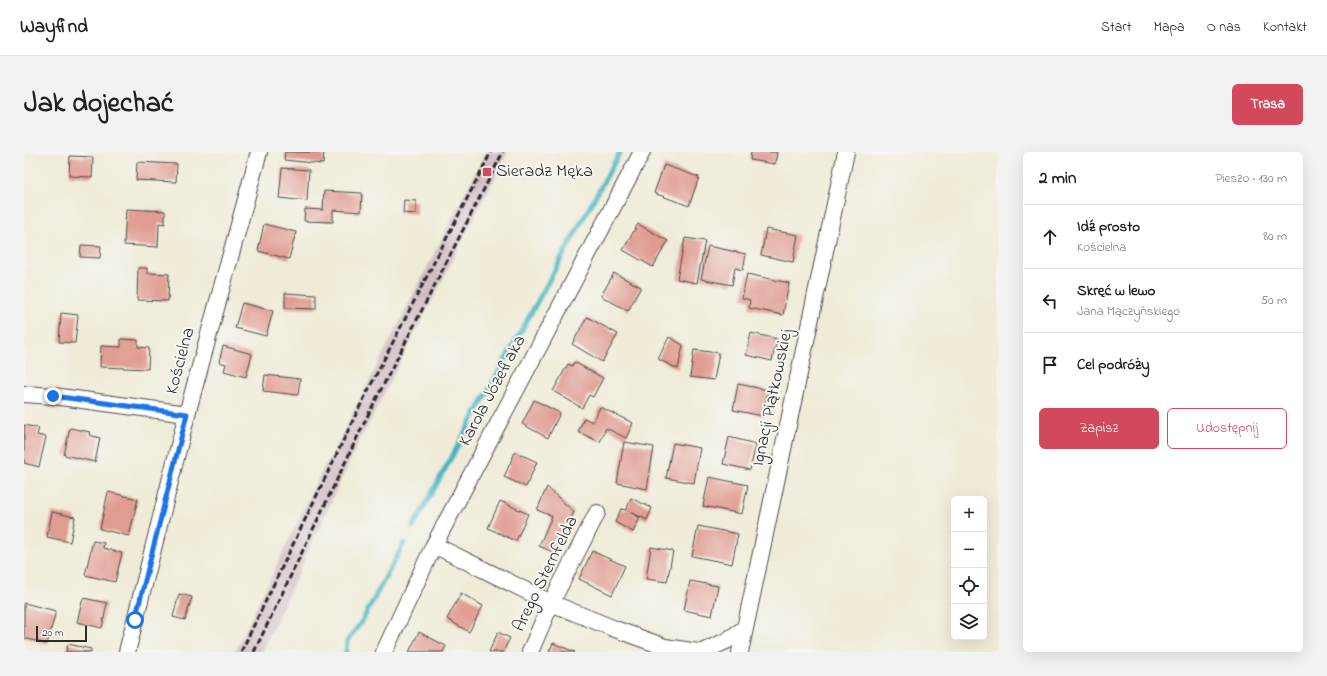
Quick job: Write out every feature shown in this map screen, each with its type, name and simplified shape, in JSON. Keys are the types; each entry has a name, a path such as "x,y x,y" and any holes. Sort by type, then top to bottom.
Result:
{"street":[{"name":"Kościelna","path":"127,652 187,414 259,152"},
{"name":"Karola Józefiaka","path":"384,652 434,545 642,152"},
{"name":"Ignacji Piątkowskiej","path":"740,652 846,152"},
{"path":"24,394 53,396 187,414"},
{"name":"Arego Sternfelda","path":"530,652 551,603 597,513"},
{"path":"434,545 551,603 615,629 665,646 698,652"},
{"path":"702,652 726,641 744,629"}],"shaded area":[{"path":"486,152 508,152 355,450 262,652 235,652 324,467 329,460"}],"building":[{"path":"285,152 324,152 323,164 284,160"},
{"path":"751,152 777,152 775,164 750,160"},
{"path":"70,156 93,157 92,177 69,176"},
{"path":"137,162 177,164 176,182 136,180"},
{"path":"664,165 699,177 689,206 654,193"},
{"path":"282,168 309,170 307,201 279,198"},
{"path":"324,191 362,193 361,212 333,210 333,222 304,221 305,209 323,210"},
{"path":"404,200 416,201 416,214 403,213"},
{"path":"126,209 165,211 165,224 159,223 158,247 124,245"},
{"path":"264,224 296,232 289,259 258,251"},
{"path":"638,224 668,241 653,267 623,250"},
{"path":"766,229 798,235 793,262 761,255"},
{"path":"685,238 705,241 697,283 677,279"},
{"path":"81,245 101,246 100,258 80,257"},
{"path":"708,246 746,254 743,270 735,268 732,285 701,279"},
{"path":"138,268 147,268 147,273 169,274 168,301 137,300"},
{"path":"614,273 641,287 628,311 601,296"},
{"path":"747,274 789,283 783,315 749,308 750,300 742,298"},
{"path":"285,293 316,295 316,309 285,308"},
{"path":"242,303 273,311 266,336 235,328"},
{"path":"61,313 78,315 75,343 59,342"},
{"path":"587,317 618,334 602,362 572,344"},
{"path":"751,333 777,339 772,361 746,355"},
{"path":"669,337 683,345 678,369 658,359"},
{"path":"121,339 138,340 138,347 149,348 148,369 100,367 101,346 121,347"},
{"path":"223,346 252,354 246,377 224,371 226,364 219,362"},
{"path":"694,350 719,353 714,380 690,377"},
{"path":"574,362 603,378 593,397 589,395 582,408 553,391 568,364 572,366"},
{"path":"265,375 300,379 298,395 263,391"},
{"path":"738,384 768,390 763,416 733,410"},
{"path":"534,400 560,413 548,438 522,424"},
{"path":"600,407 633,423 626,438 606,428 600,442 578,432 584,418 593,422"},
{"path":"24,425 39,428 37,435 46,437 39,467 24,463"},
{"path":"70,428 90,432 89,435 100,438 95,462 64,455"},
{"path":"729,437 756,444 750,470 723,464"},
{"path":"624,442 654,447 647,489 617,483"},
{"path":"673,443 700,448 694,483 666,478"},
{"path":"515,452 537,462 526,487 504,477"},
{"path":"709,477 748,485 742,514 703,506"},
{"path":"547,487 574,512 555,553 539,546 552,516 537,510"},
{"path":"108,492 138,499 129,536 100,529"},
{"path":"631,498 652,508 647,520 630,512 640,518 633,532 615,522 621,509 626,510"},
{"path":"500,501 528,514 516,541 488,528"},
{"path":"52,512 75,517 70,542 47,537"},
{"path":"698,526 738,534 732,564 692,556"},
{"path":"93,541 104,543 103,548 122,553 115,582 85,575"},
{"path":"651,547 673,551 667,582 646,579"},
{"path":"592,551 625,566 612,595 579,579"},
{"path":"690,581 718,586 712,616 684,610"},
{"path":"461,593 483,606 469,632 447,619"},
{"path":"179,594 192,597 185,620 173,617"},
{"path":"83,598 107,603 102,628 77,622"},
{"path":"24,603 56,611 47,644 24,638"},
{"path":"419,632 446,646 443,652 409,652"},
{"path":"498,632 510,638 503,652 489,652"},
{"path":"553,643 575,652 549,652"},
{"path":"68,644 91,649 91,652 66,652"}],"waterway":[{"path":"413,527 620,152"},
{"path":"346,652 347,641 362,621 404,543"}],"railway":[{"path":"241,652 359,408 491,152"},
{"path":"254,652 368,415 503,152"}],"place":[{"name":"Sieradz Męka","path":"487,172"}],"route":[{"path":"53,396 187,414 135,620"}]}
